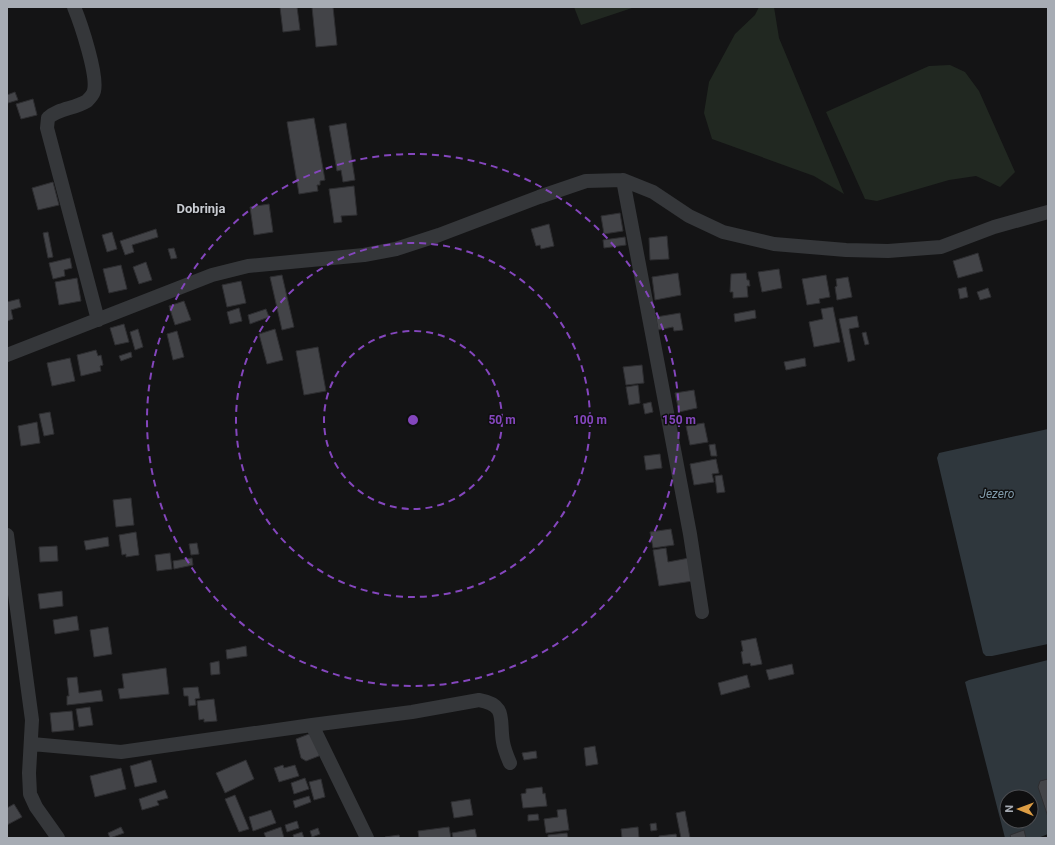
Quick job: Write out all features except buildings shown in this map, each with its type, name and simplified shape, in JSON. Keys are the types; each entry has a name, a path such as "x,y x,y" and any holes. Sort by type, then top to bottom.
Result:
{"street":[{"path":"74,7 94,78 94,92 88,100 81,104 54,112 48,118 47,128 98,320"},
{"path":"7,355 212,275 248,266 364,255 396,249 439,235 576,184 603,179 623,180 653,192 689,216 723,232 774,244 846,250 888,251 941,247 994,227 1048,212"},
{"path":"623,180 688,527 702,612"},
{"path":"7,535 32,720 32,744 29,773 30,794 36,807 58,838"},
{"path":"32,744 121,752 412,712 479,700 488,702 499,710 502,720 503,742 510,763"},
{"path":"312,725 367,838"}],"shaded area":[{"path":"574,7 635,7 581,25"},
{"path":"759,7 774,7 779,38 844,194 814,176 712,139 704,113 709,82 735,34 755,15"},
{"path":"950,65 965,72 979,91 1015,172 1000,187 976,176 949,180 877,201 865,199 826,112 929,66"}],"water":[{"name":"Jezero","path":"1048,429 1048,644 986,656 983,653 937,458 939,453"},
{"path":"1048,660 1048,779 1040,781 1048,817 1048,834 1038,838 1005,838 1003,829 1039,829 1039,789 999,789 999,815 965,682"}],"district":[{"name":"Dobrinja","path":"201,208"}]}
